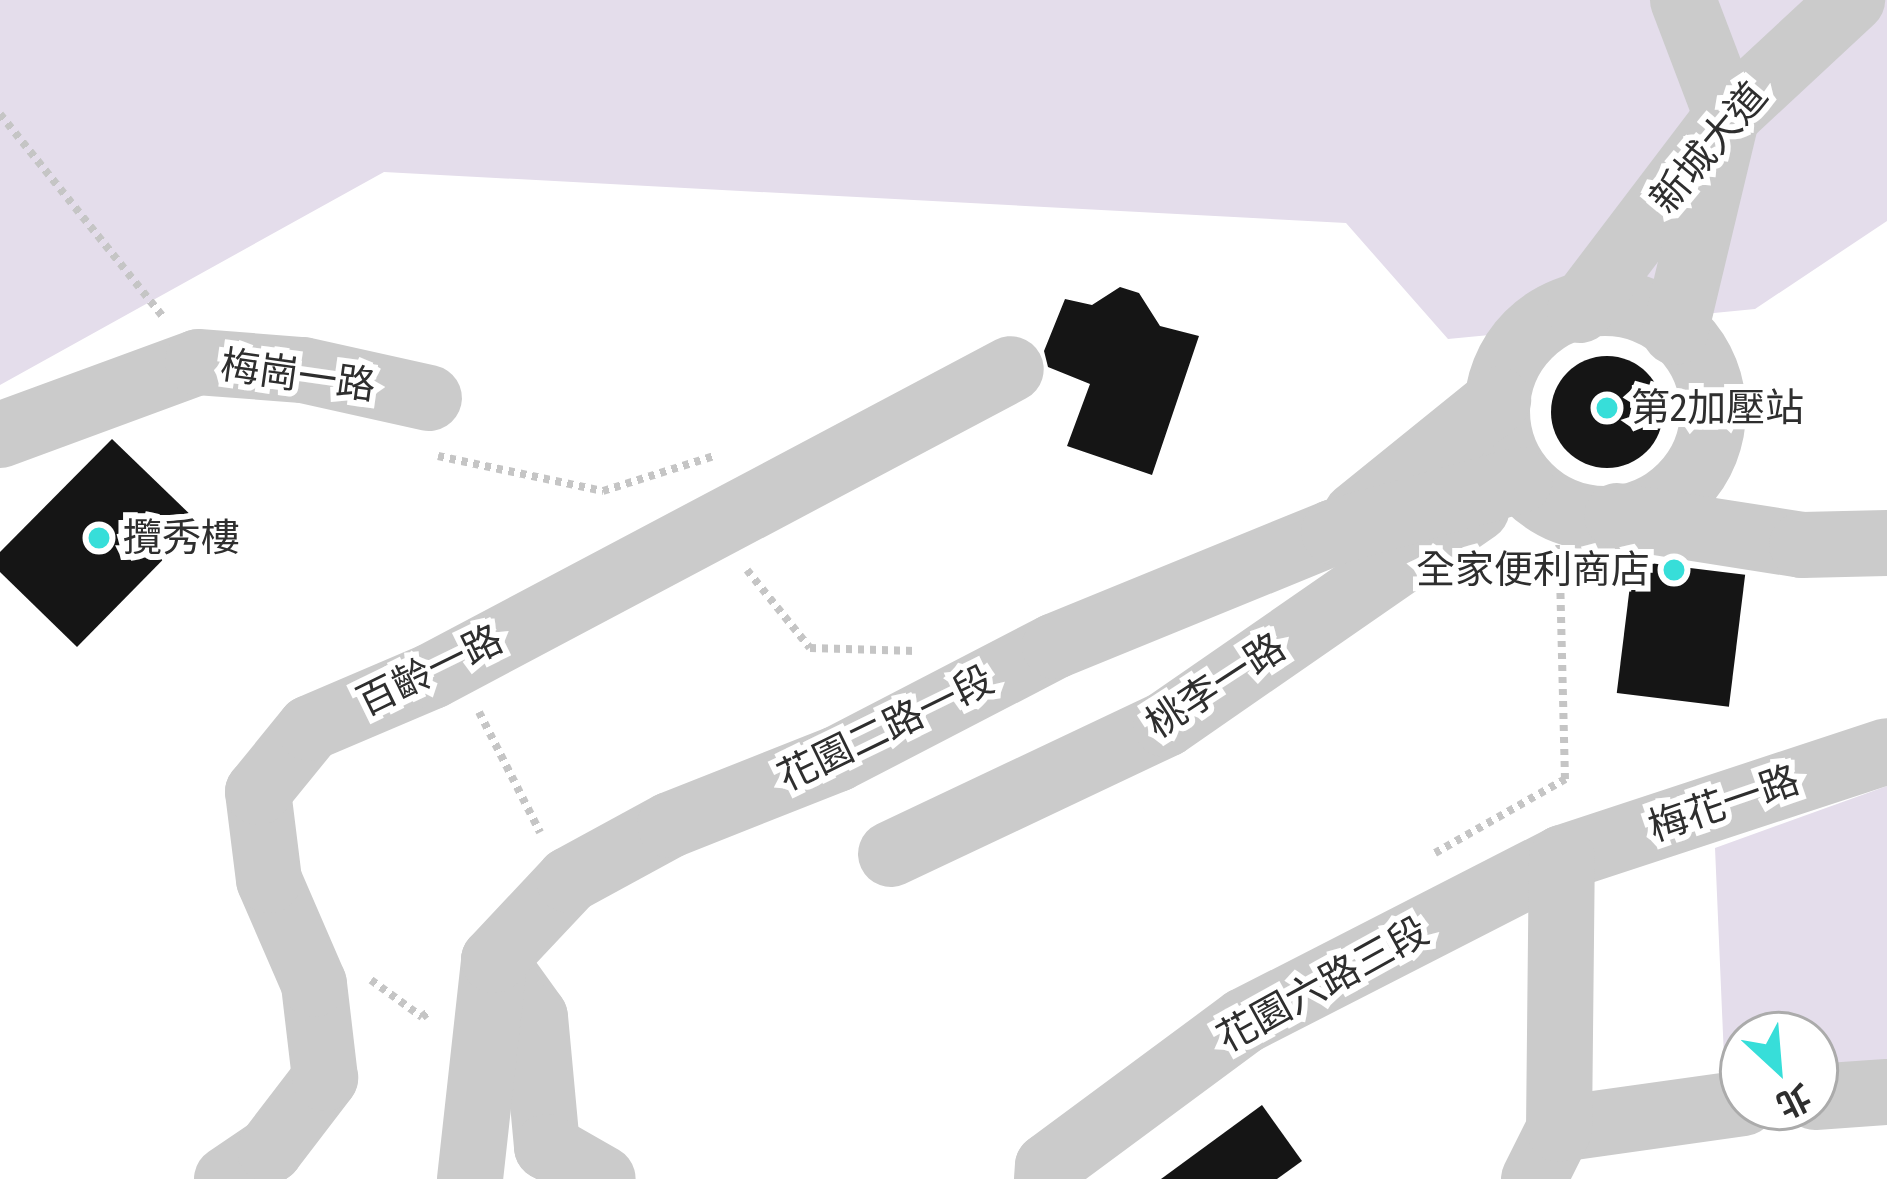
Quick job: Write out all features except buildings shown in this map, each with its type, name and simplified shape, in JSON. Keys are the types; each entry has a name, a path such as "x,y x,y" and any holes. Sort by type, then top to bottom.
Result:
{"street":[{"path":"1675,332 1726,116 1683,0"},
{"name":"新城大道","path":"1580,310 1726,116 1852,0"},
{"path":"1564,501 1670,498 1703,448 1715,418 1712,385 1700,354 1648,310 1614,302 1547,317 1522,339 1498,400 1497,430 1564,501 1802,545 1887,543"},
{"name":"梅崗一路","path":"18,430 198,362 303,370 426,425"},
{"name":"百齡一路","path":"227,1179 270,1150 325,1078 314,984 269,880 258,793 310,728 432,676 1011,369"},
{"path":"1334,532 1498,400"},
{"path":"0,487 18,430"},
{"path":"1703,448 1802,545"},
{"name":"花園二路一段","path":"494,960 569,880 670,825 838,759 1055,646 1334,532 1564,501"},
{"name":"桃李一路","path":"892,854 1166,724 1564,501"},
{"name":"梅花一路","path":"1562,858 1887,751"},
{"path":"1562,858 1546,1154 1719,1109"},
{"name":"花園六路三段","path":"1047,1179 1048,1166 1244,1021 1562,858"},
{"path":"470,1179 494,960"},
{"path":"494,960 536,1017 547,1147 603,1179"},
{"path":"1839,1095 1887,1092"}],"path":[{"path":"0,114 198,362"},
{"path":"426,425 603,491 762,442 783,491"},
{"path":"1442,862 1418,863 1565,779 1564,501"},
{"path":"716,523 810,648 928,649"},
{"path":"475,705 543,838"},
{"path":"364,975 422,1017 494,960"}],"shaded area":[{"path":"0,0 1887,0 1887,221 1755,309 1448,339 1346,223 384,172 0,385"},
{"path":"1887,786 1887,1069 1839,1073 1839,1011 1722,1011 1715,848"}],"place":[{"name":"第2加壓站","path":"1607,408"},
{"name":"攬秀樓","path":"99,538"},
{"name":"全家便利商店","path":"1674,570"}]}
